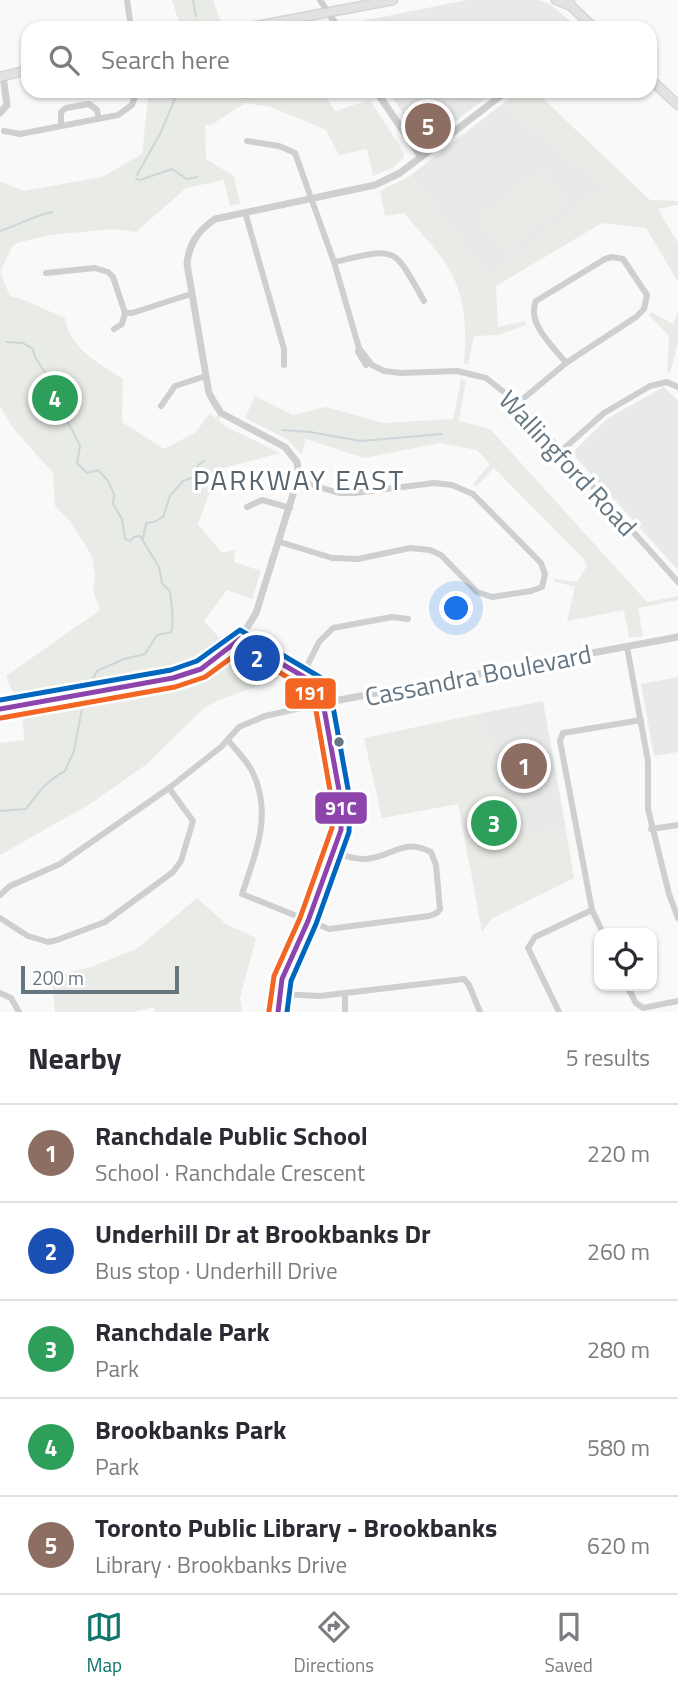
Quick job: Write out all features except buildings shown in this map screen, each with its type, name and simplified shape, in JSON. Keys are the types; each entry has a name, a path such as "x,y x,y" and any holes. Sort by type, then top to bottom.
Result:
{"main road":[{"path":"281,21 393,0"},
{"path":"556,0 570,3 586,21"},
{"path":"1,76 21,72"},
{"path":"657,86 678,105"}],"street":[{"path":"127,0 130,21"},
{"path":"320,0 334,21"},
{"path":"0,66 7,105 0,113"},
{"path":"4,131 20,134 99,118 127,110 136,98"},
{"path":"381,98 421,157"},
{"path":"0,709 19,708 173,678 201,669 240,639 256,613 299,481 297,462 285,447 221,413 209,393 187,264 189,249 198,233 215,219 375,185 400,173 498,98"},
{"path":"61,126 61,111 66,108 89,104 97,110 99,118"},
{"name":"Wallingford Road","path":"247,141 279,146 295,153 334,262 359,348 366,359 378,369 401,373 457,371 486,379 518,403 678,582"},
{"path":"245,212 284,349 284,365"},
{"path":"334,262 372,253 385,252 397,257 424,301"},
{"path":"518,403 566,363 644,309 647,295 623,259 605,259 536,301 532,310 534,321 566,363"},
{"path":"46,273 95,268 108,272 113,277 125,313 122,324 114,329"},
{"path":"125,313 191,294"},
{"path":"161,406 175,386 206,376"},
{"path":"560,452 604,413 650,386 667,382 678,387"},
{"path":"280,542 332,558 358,559 410,548 430,551 441,555 477,592 492,597 542,587 545,574 541,563 473,494 452,485 434,482 355,493 339,492 299,481"},
{"path":"247,507 262,500 290,508"},
{"path":"303,674 318,642 333,628 392,617 408,619"},
{"name":"Cassandra Boulevard","path":"0,895 10,886 60,864 169,788 228,740 239,727 251,721 323,703 678,637"},
{"path":"240,639 316,684 323,703 341,801 341,830 308,921 282,979 278,1012"},
{"path":"627,647 648,761 648,809 651,829 678,918"},
{"path":"228,650 258,650"},
{"path":"601,928 592,910 560,741 563,733 641,720"},
{"path":"228,740 251,768 261,791 263,809 258,849 242,894 329,929 429,916 437,914 440,909 436,865 431,852 418,845 408,845 371,859 352,859 333,852"},
{"path":"0,918 28,936 41,941 57,940 105,922 173,872 181,861 193,821 169,788"},
{"path":"651,829 678,825"},
{"path":"670,898 678,895"},
{"path":"559,1012 528,948 535,937 592,910"},
{"path":"279,994 320,996 464,979 480,1012"},
{"path":"630,991 636,1003 643,1008 678,1000"},
{"path":"0,993 10,998 19,1012"},
{"path":"345,993 345,1012"}],"shaded area":[{"path":"172,0 213,0 221,21 179,21"},
{"path":"467,0 539,0 550,4 570,21 362,21"},
{"path":"148,98 327,98 335,111 370,100 403,151 404,157 394,167 373,176 367,149 339,155 326,130 271,107 245,103 211,125 205,125 206,159 234,176 240,204 230,206 224,180 186,188 136,232 113,229 50,235 17,243 12,247 0,272 0,181 24,191 102,177 142,154"},
{"path":"393,98 486,98 423,146"},
{"path":"510,98 542,98 650,200 678,201 678,205 658,209 678,243 678,282 646,228 602,223 496,286 498,327 525,321 526,325 498,335 474,336 468,364 464,364 464,317 456,283 441,257 404,213 385,216 380,191 410,176 489,275 603,187 501,105"},
{"path":"501,105 604,187 489,276 410,176"},
{"path":"543,168 569,202 505,252 478,218"},
{"path":"0,272 10,296 65,318 79,347 123,379 122,422 164,449 195,433 210,413 215,418 221,413 219,421 225,426 280,453 224,468 225,471 208,496 198,524 222,553 235,550 234,562 261,571 252,599 227,590 204,621 224,643 202,658 177,669 40,696 39,703 44,711 168,685 176,679 218,666 235,656 254,658 283,671 279,673 286,676 204,708 147,764 90,804 0,855 0,743 24,740 22,699 16,700 6,676 100,610 93,590 95,576 92,556 70,521 55,506 53,473 13,428 0,406"},
{"path":"651,312 673,324 678,312 678,343 670,373 667,372 669,336 649,315"},
{"path":"461,379 466,380 459,421 490,429 647,602 678,596 678,600 638,608 643,636 629,638 624,610 567,621 575,587 554,579 577,582 587,566 583,558 494,468 476,487 473,484 490,464 477,450 440,443 364,458 306,439 301,454 287,439 245,418 255,396 293,415 326,407 383,423 453,419"},
{"path":"664,387 678,401 678,570 572,453 608,418"},
{"path":"678,677 678,752 654,756 641,684"},
{"path":"543,701 566,829 528,834 498,785 483,713"},
{"path":"483,713 498,785 503,793 517,787 524,804 529,834 566,829 574,878 493,918 482,931 458,804 382,818 364,738"},
{"path":"197,898 226,924 256,938 240,998 242,1012 155,1012 154,1007 132,1012 55,1012 52,976 91,967 138,948"}],"waterway":[{"path":"193,0 196,16"},
{"path":"137,175 161,132 175,98"},
{"path":"136,179 172,169 187,179 197,177"},
{"path":"0,231 52,212"},
{"path":"7,342 23,343 33,349 44,371 57,379 68,407 67,422 80,446 77,463 87,473 98,470 108,481 114,494 113,504 122,519 125,539 130,541 140,536 159,567 162,583 170,591 173,617 171,632 157,635 145,654 124,659 97,671 91,682"},
{"path":"282,430 361,441 442,434"},
{"path":"143,539 146,523 163,517 170,496 183,481 194,477 198,465 204,461"},
{"path":"0,811 26,809 47,783 65,771 74,751 82,709"}],"transit line":[{"path":"0,700 171,670 197,661 240,630 323,679 332,701 350,800 349,832 316,924 291,981 287,1012"},
{"name":"91C","path":"240,639 316,684 323,703 341,801 341,830 308,921 282,979 278,1012"},
{"name":"91C","path":"0,709 173,678 201,669 240,639"},
{"name":"191","path":"1,718 175,687 205,677 231,658 241,657 255,658 309,690 315,705 332,802 332,828 300,918 274,976 269,1011"}],"place":[{"name":"Toronto Public Library - Brookbanks","path":"428,126"},
{"name":"Brookbanks Park","path":"55,398"},
{"name":"Underhill Dr at Brookbanks Dr","path":"257,658"},
{"name":"Ranchdale Public School","path":"524,766"},
{"name":"Ranchdale Park","path":"494,823"}],"district":[{"name":"PARKWAY EAST","path":"299,479"}]}
